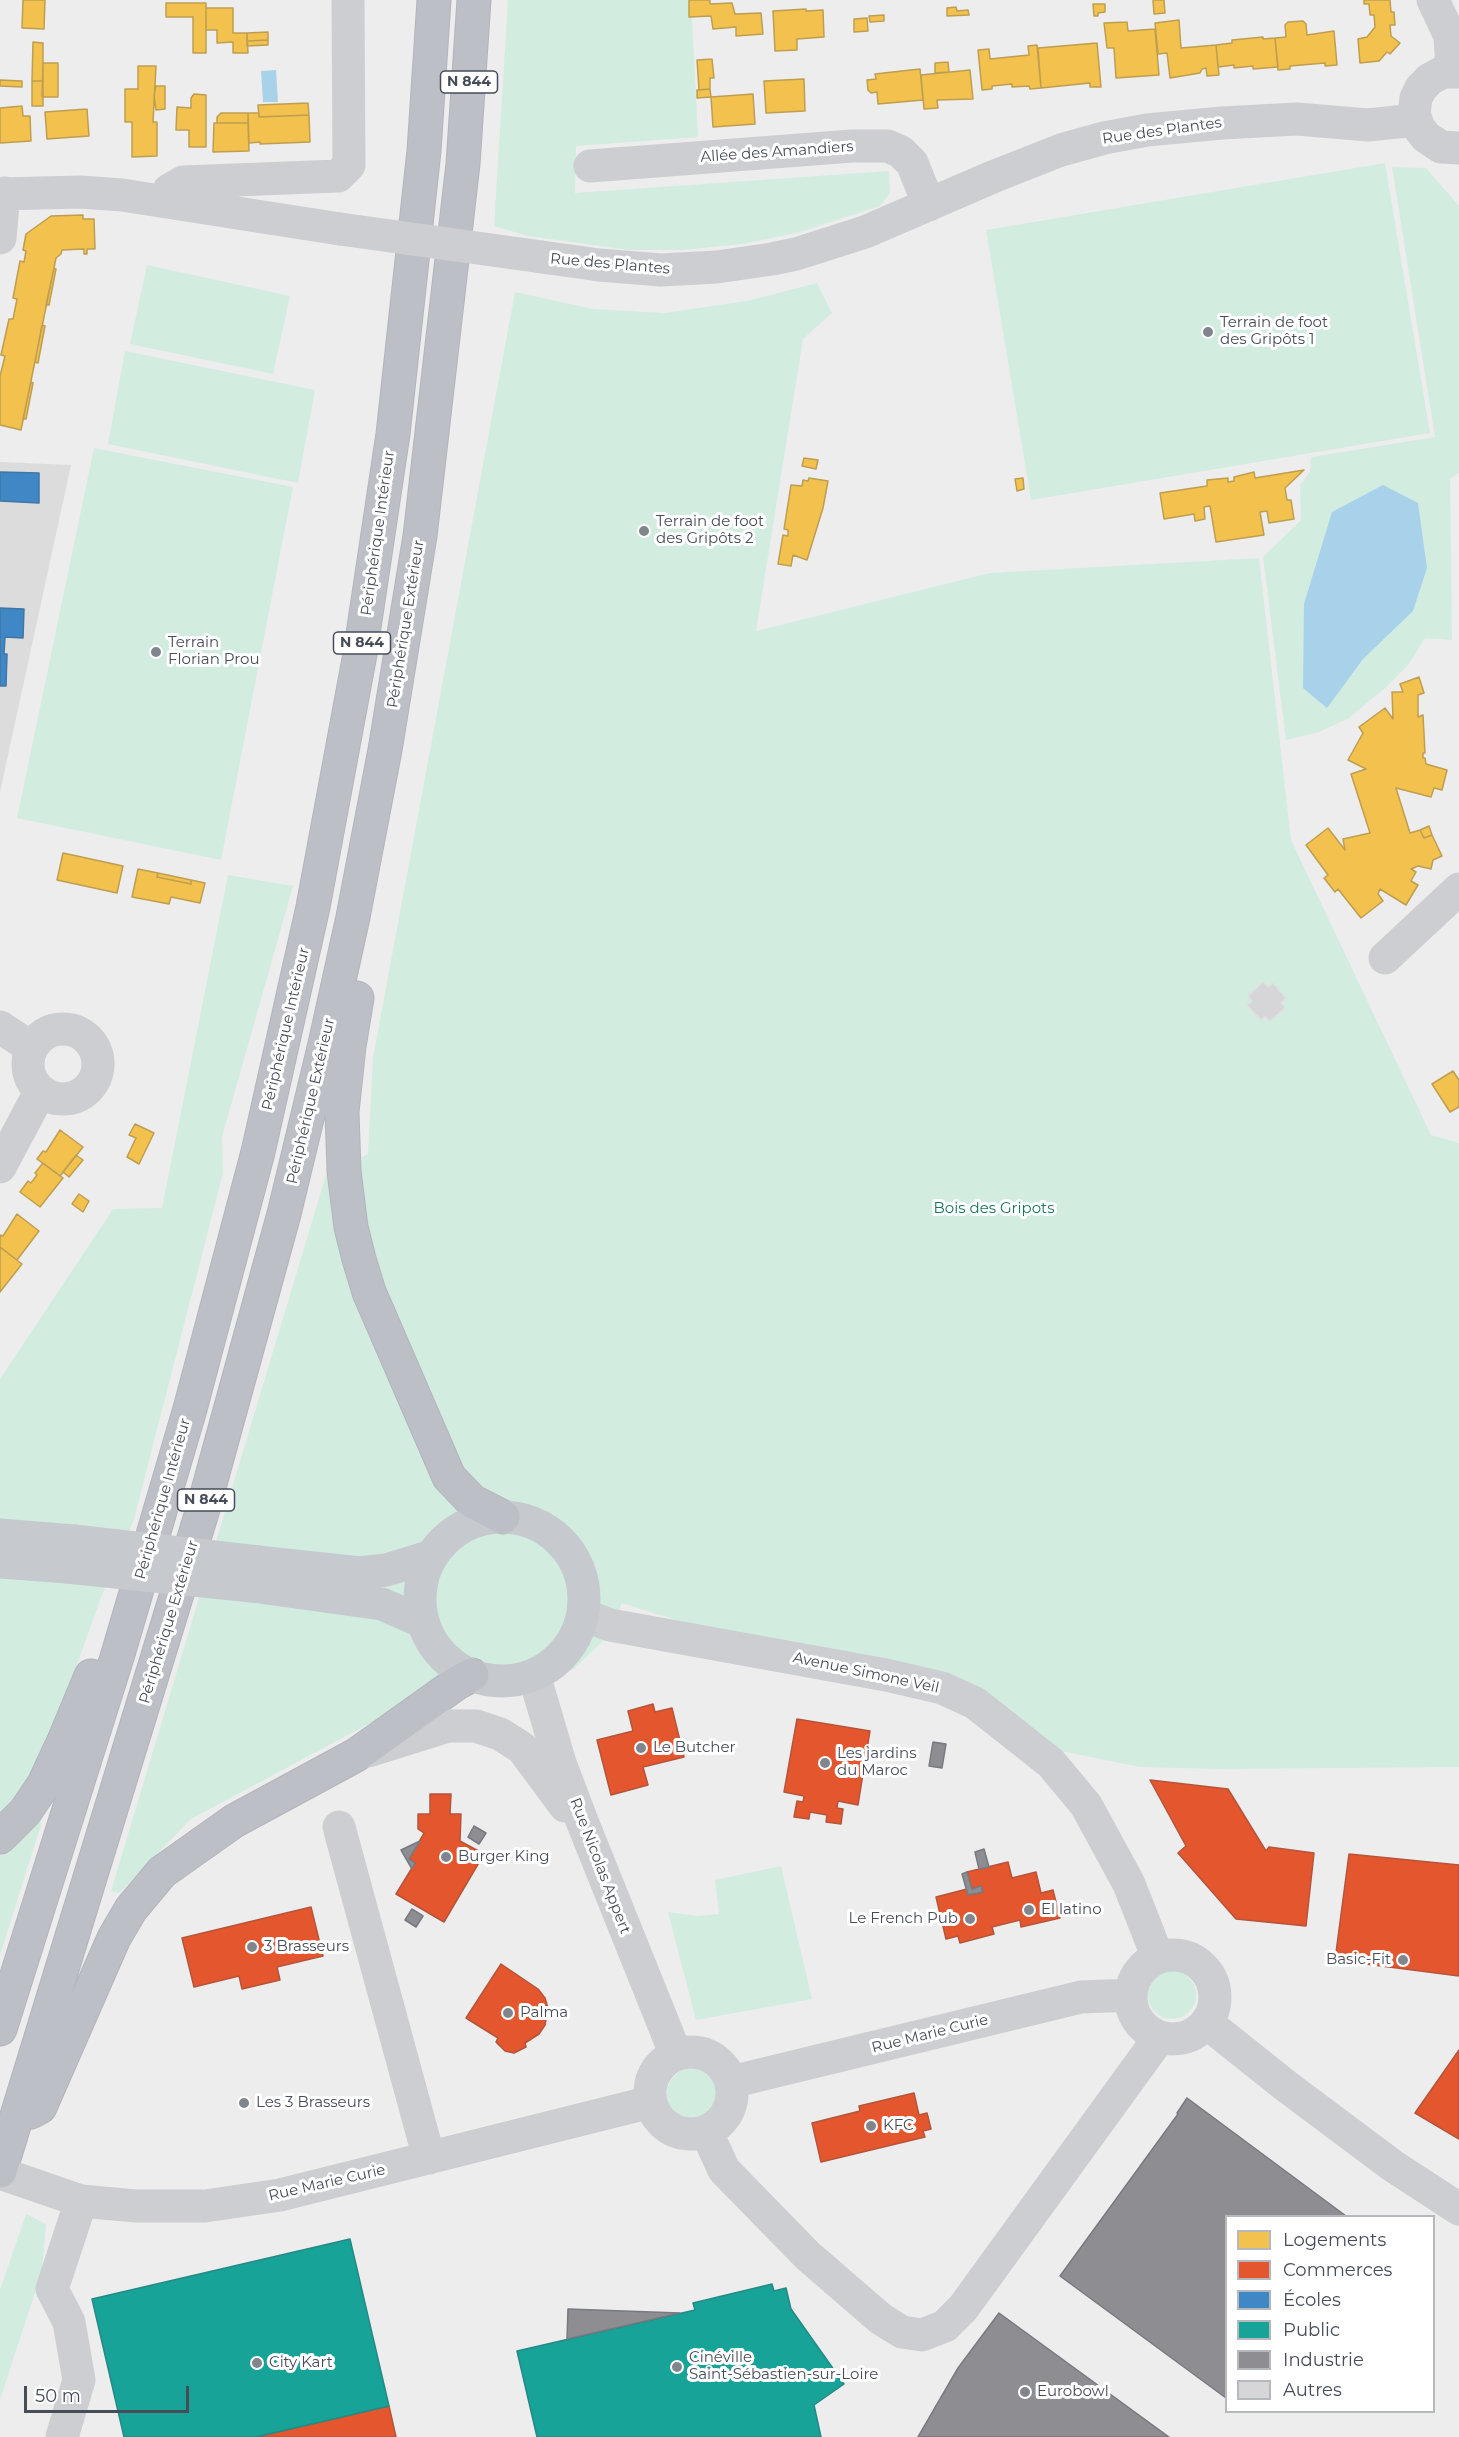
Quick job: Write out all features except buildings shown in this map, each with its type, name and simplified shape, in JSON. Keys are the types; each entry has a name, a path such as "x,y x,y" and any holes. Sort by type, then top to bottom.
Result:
{"highway":[{"name":"Périphérique Intérieur","path":"0,2029 117,1654 193,1398 255,1163 313,907 380,532 424,151 434,0"},
{"name":"Périphérique Extérieur","path":"0,2172 157,1665 240,1381 306,1124 362,872 400,661 426,490 463,164 474,0"},
{"path":"362,872 374,905 349,1046 342,1112 344,1171 351,1227 369,1292 449,1477 472,1501 503,1517"},
{"path":"0,1837 25,1812 44,1784 91,1676 117,1654"},
{"path":"16,2120 40,2107 114,1938 131,1909 162,1872 234,1821 356,1755 457,1683 472,1676"}],"main road":[{"path":"503,1517 534,1523 560,1541 570,1554 583,1583 583,1615 578,1630 565,1651 548,1667 534,1675 513,1680 493,1680 472,1676 456,1667 431,1640 423,1622 420,1606 421,1588 432,1556 443,1542 470,1524 503,1517"},
{"path":"0,1535 71,1554 255,1574 360,1573 398,1568 432,1556"},
{"path":"0,1562 71,1554"},
{"path":"255,1574 382,1604 423,1622"}],"street":[{"path":"168,202 169,190 183,182 338,176 349,165 348,0"},
{"path":"1433,0 1450,36 1455,71 1436,75 1421,88 1415,104 1416,120 1426,137 1436,144 1450,149 1459,148"},
{"name":"Rue des Plantes","path":"2,194 80,192 122,195 340,229 542,257 661,270 717,267 772,259 819,247 866,232 1061,150 1125,134 1233,122 1297,119 1368,124 1416,120"},
{"name":"Allée des Amandiers","path":"590,166 852,146 888,146 901,152 912,162 929,205"},
{"path":"0,238 2,194"},
{"path":"1385,958 1459,889"},
{"path":"0,1027 32,1048"},
{"path":"57,1029 72,1030 84,1036 93,1045 99,1066 93,1083 78,1097 56,1099 40,1092 30,1079 27,1061 32,1048 41,1036 57,1029"},
{"path":"0,1167 40,1092"},
{"name":"Avenue Simone Veil","path":"583,1615 609,1625 886,1675 942,1688 975,1703 1052,1763 1086,1805 1129,1884 1158,1958"},
{"name":"Rue Nicolas Appert","path":"534,1675 560,1763 675,2055"},
{"path":"356,1755 448,1726 476,1725 500,1734 522,1748 562,1803 582,1821"},
{"path":"339,1827 429,2158"},
{"path":"1181,1956 1194,1961 1205,1970 1213,1982 1216,1996 1214,2010 1207,2023 1198,2032 1186,2038 1172,2040 1159,2038 1147,2031 1138,2021 1132,2008 1131,1995 1134,1981 1142,1969 1158,1958 1181,1956"},
{"name":"Rue Marie Curie","path":"731,2082 1081,1997 1131,1995"},
{"path":"1207,2023 1393,2166 1459,2209"},
{"path":"706,2131 724,2170 808,2256 881,2319 902,2332 922,2335 945,2326 963,2308 1159,2038"},
{"path":"688,2052 706,2055 721,2065 731,2082 732,2096 728,2111 716,2125 706,2131 688,2133 674,2130 658,2118 651,2102 650,2091 654,2075 660,2066 675,2055 688,2052"},
{"name":"Rue Marie Curie","path":"0,2172 81,2201 136,2206 205,2206 280,2195 651,2102"},
{"path":"62,2437 79,2380 69,2322 52,2289 81,2201"}],"shaded area":[{"path":"0,462 71,465 0,792"}],"green space":[{"path":"508,0 691,0 698,137 576,146 575,193 889,171 890,193 880,206 800,232 743,244 682,250 629,250 528,236 494,226"},
{"name":"Terrain de foot des Gripôts 1","path":"1385,163 1430,433 1031,500 986,230"},
{"path":"1392,167 1426,168 1459,206 1459,473 1450,479 1452,640 1425,638 1408,665 1384,689 1349,718 1319,732 1286,740 1263,557 1301,520 1300,485 1310,472 1311,457 1435,437"},
{"path":"147,265 290,296 273,374 130,344"},
{"name":"Bois des Gripots","path":"817,283 832,313 803,339 756,631 990,573 1259,558 1291,840 1431,1135 1459,1143 1459,1767 1217,1769 1140,1767 1051,1749 1013,1714 730,1637 622,1603 610,1634 574,1669 497,1694 463,1691 406,1704 191,1819 119,1893 111,1891 326,1175 368,1154 373,1058 515,292 593,309 664,313 747,301"},
{"path":"125,351 315,390 298,483 108,444"},
{"name":"Terrain Florian Prou","path":"94,448 293,487 221,860 17,818"},
{"path":"228,875 293,886 222,1137 223,1173 134,1519 102,1595 39,1770 41,1825 0,1955 0,1379 113,1209 162,1208"},
{"path":"781,1866 812,1999 696,2020 668,1912 698,1916 719,1914 715,1880"},
{"path":"1172,1971 1189,1978 1196,1995 1189,2012 1172,2019 1155,2012 1148,1995 1155,1978"},
{"path":"688,2068 698,2068 712,2075 719,2094 712,2113 698,2120 688,2120 678,2116 671,2109 667,2099 667,2089 671,2079 678,2072"},
{"path":"26,2214 46,2224 42,2271 0,2400 0,2290"}],"water":[{"path":"276,70 278,102 263,102 261,71"},
{"path":"1383,485 1418,503 1427,568 1413,611 1363,659 1327,708 1303,688 1304,604 1332,512"}],"place":[{"name":"Terrain de foot des Gripôts 1","path":"1208,332"},
{"name":"Terrain de foot des Gripôts 2","path":"644,531"},
{"name":"Terrain Florian Prou","path":"156,652"},
{"name":"Le Butcher","path":"641,1748"},
{"name":"Les jardins du Maroc","path":"825,1763"},
{"name":"Burger King","path":"446,1857"},
{"name":"El latino","path":"1029,1910"},
{"name":"Le French Pub","path":"970,1919"},
{"name":"3 Brasseurs","path":"252,1947"},
{"name":"Basic-Fit","path":"1403,1960"},
{"name":"Palma","path":"508,2013"},
{"name":"Les 3 Brasseurs","path":"244,2103"},
{"name":"KFC","path":"871,2126"},
{"name":"City Kart","path":"257,2363"},
{"name":"Cinéville Saint-Sébastien-sur-Loire","path":"677,2367"},
{"name":"Eurobowl","path":"1025,2392"}]}
